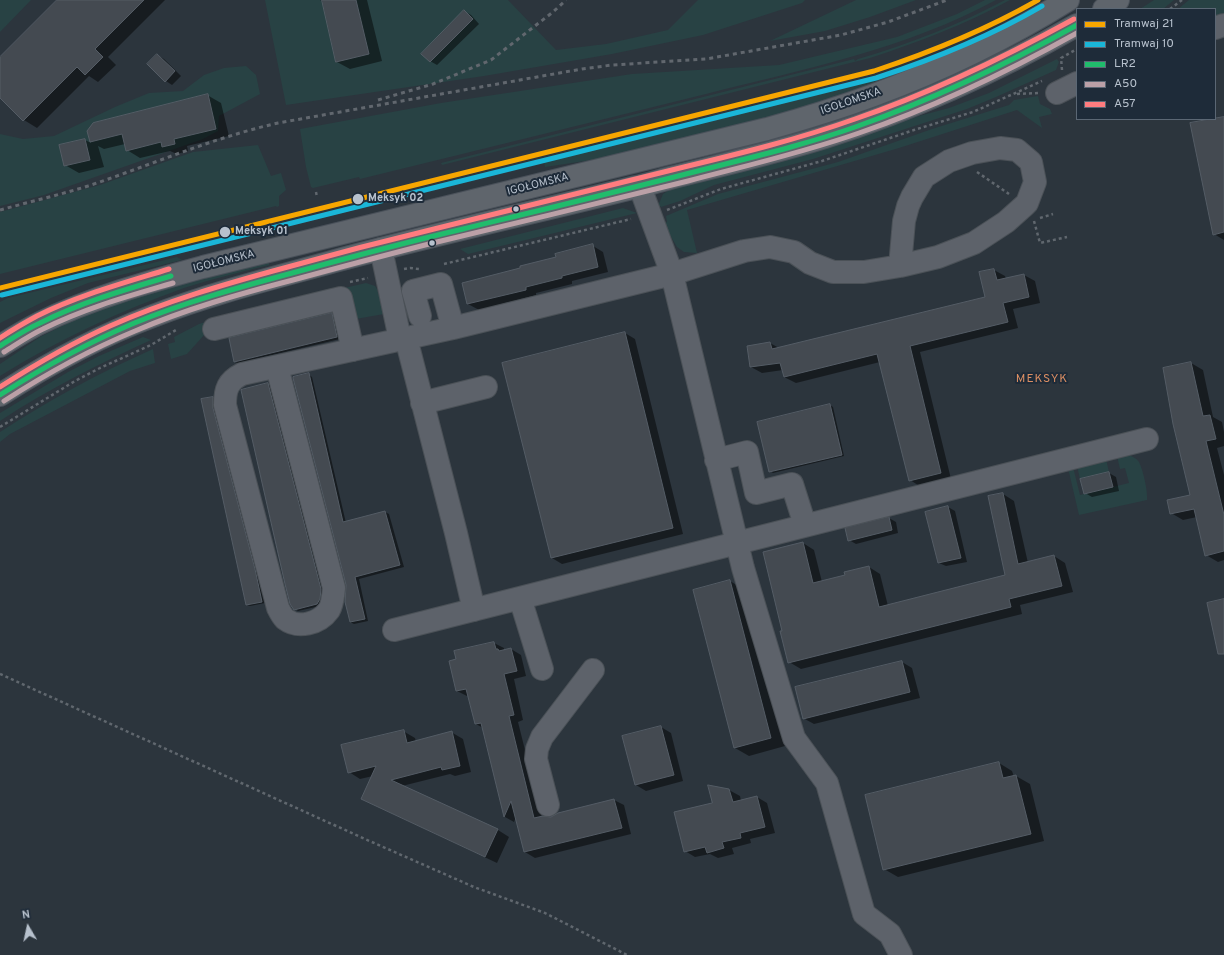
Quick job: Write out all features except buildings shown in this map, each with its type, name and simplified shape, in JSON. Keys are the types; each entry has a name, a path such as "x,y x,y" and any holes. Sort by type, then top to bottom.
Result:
{"main road":[{"name":"IGOŁOMSKA","path":"0,346 33,326 67,310 130,288 191,270 760,131 840,107 899,85 963,57 1043,16 1068,0"},
{"path":"1106,8 1118,0"},
{"path":"0,394 86,345 151,316 224,292 380,249 751,158 824,137 930,98 991,71 1076,26"}],"lane":[{"path":"277,367 334,588 333,599 329,609 322,617 311,623 296,624 284,618 278,608 225,404 225,394 228,385 234,378 242,374 453,328 672,274 744,251 770,247 794,252 810,263 833,272 864,272 900,266 938,257 974,243 1006,222 1027,203 1034,182 1030,162 1017,150 1000,148 972,152 956,158 924,177 908,206 904,221 900,266"},
{"path":"640,186 672,274 743,568 794,738 827,783 864,914 890,934 901,955"},
{"path":"380,249 456,532 474,610"},
{"path":"420,316 413,291 441,284 453,328"},
{"path":"214,329 341,298 353,350"},
{"path":"422,403 486,387"},
{"path":"394,630 1147,439"},
{"path":"716,460 746,452 756,493 792,484 805,525"},
{"path":"520,598 542,669"},
{"path":"548,805 536,759 537,749 542,737 593,670"}],"path":[{"path":"1171,8 1182,0"},
{"path":"1014,94 1065,83 1061,58 1076,50"},
{"path":"956,158 1025,205"},
{"path":"316,192 317,197"},
{"path":"1053,214 1034,219 1040,243 1067,237"},
{"path":"439,265 634,219"},
{"path":"403,270 410,268 424,269"},
{"path":"344,283 375,276"},
{"path":"0,427 75,381 151,345 183,326"},
{"path":"0,674 372,843 474,887 545,913 626,955"}],"green space":[{"path":"0,0 31,0 0,32"},
{"path":"265,0 508,0 556,50 606,44 668,30 698,0 805,0 802,3 703,35 612,54 484,76 286,105"},
{"path":"856,0 916,0 870,17 825,31 770,41"},
{"path":"985,0 996,0 962,17 926,32 891,45 854,56 780,76 360,179 359,177 313,188 311,187 300,129 441,103 632,74 779,65 897,37 957,14"},
{"path":"1005,0 1010,0 942,32 870,58 442,165 441,163 854,59 855,61 933,33 969,18"},
{"path":"1154,0 1174,0 1164,8 1142,8"},
{"path":"1189,0 1224,0 1224,17 1216,20 1216,8 1179,8"},
{"path":"992,30 930,60 886,79 808,106 721,130 605,158 545,167 543,158 869,78 931,57"},
{"path":"1057,59 1059,62 1056,70 967,109 813,159 714,185 680,201 661,207 658,206 663,194 671,189 782,161 836,145 908,119 949,108 989,93"},
{"path":"246,66 256,75 260,94 219,116 218,131 203,139 44,195 0,206 0,134 23,139 54,136 115,107 149,93 183,91 204,75 224,68"},
{"path":"1038,96 1040,104 1050,109 1052,114 1039,117 1042,128 1017,110 899,148 687,210 697,253 684,252 677,247 663,223 667,222 666,216 718,194 838,162 932,129 1009,105 1014,100"},
{"path":"258,145 271,176 281,173 286,190 279,196 279,206 277,207 276,206 0,274 0,212 100,185 193,152"},
{"path":"495,170 495,172 327,212"},
{"path":"623,208 637,213 468,254 460,249"},
{"path":"161,253 13,291 0,296 0,293"},
{"path":"177,257 182,260 88,283 51,298 0,323 0,302 8,298"},
{"path":"269,260 269,265 184,288 136,306 67,338 0,376 0,364 40,337 80,317 138,295"},
{"path":"366,283 375,286 377,289 384,314 350,320 345,296 214,324 187,354 171,359 168,344 175,342 174,337 199,324 227,315"},
{"path":"143,337 151,340 74,378 18,409 0,421 0,413 68,372 99,356"},
{"path":"153,349 155,363 130,371 10,434 0,442 0,432 37,409 94,377"},
{"path":"1128,455 1137,459 1141,466 1146,486 1147,500 1079,515 1068,468 1073,467 1080,495 1129,483 1125,468 1120,469 1117,456"},
{"path":"1106,459 1109,472 1080,479 1077,466"}],"railway":[{"path":"378,100 433,84 491,60 553,12 566,0"},
{"path":"0,210 88,186 229,136 278,123 582,69 612,65 706,59 841,35 888,22 947,0"}],"tram line":[{"name":"21","path":"0,288 874,71 958,40 1038,0"},
{"name":"10","path":"2,295 876,78 961,46 1002,28 1042,6"}],"transit line":[{"name":"A57","path":"0,387 82,339 131,317 174,301 240,280 396,238 727,156 813,133 883,109 939,86 994,61 1074,19"},
{"name":"LR2","path":"0,395 32,375 81,348 132,324 192,302 233,289 358,255 630,188 794,146 837,133 886,116 970,80 1076,26"},
{"name":"A50","path":"4,401 84,354 154,323 213,302 437,242 688,181 816,147 887,123 943,100 997,75 1076,34"},
{"name":"A57","path":"0,338 37,316 69,302 169,269"},
{"name":"LR2","path":"0,346 30,328 56,315 88,302 171,276"},
{"name":"A50","path":"4,352 38,331 75,315 107,303 173,283"}],"place":[{"name":"Meksyk 02","path":"358,199"},
{"name":"Meksyk 01","path":"225,232"}],"district":[{"name":"MEKSYK","path":"1042,380"}]}
